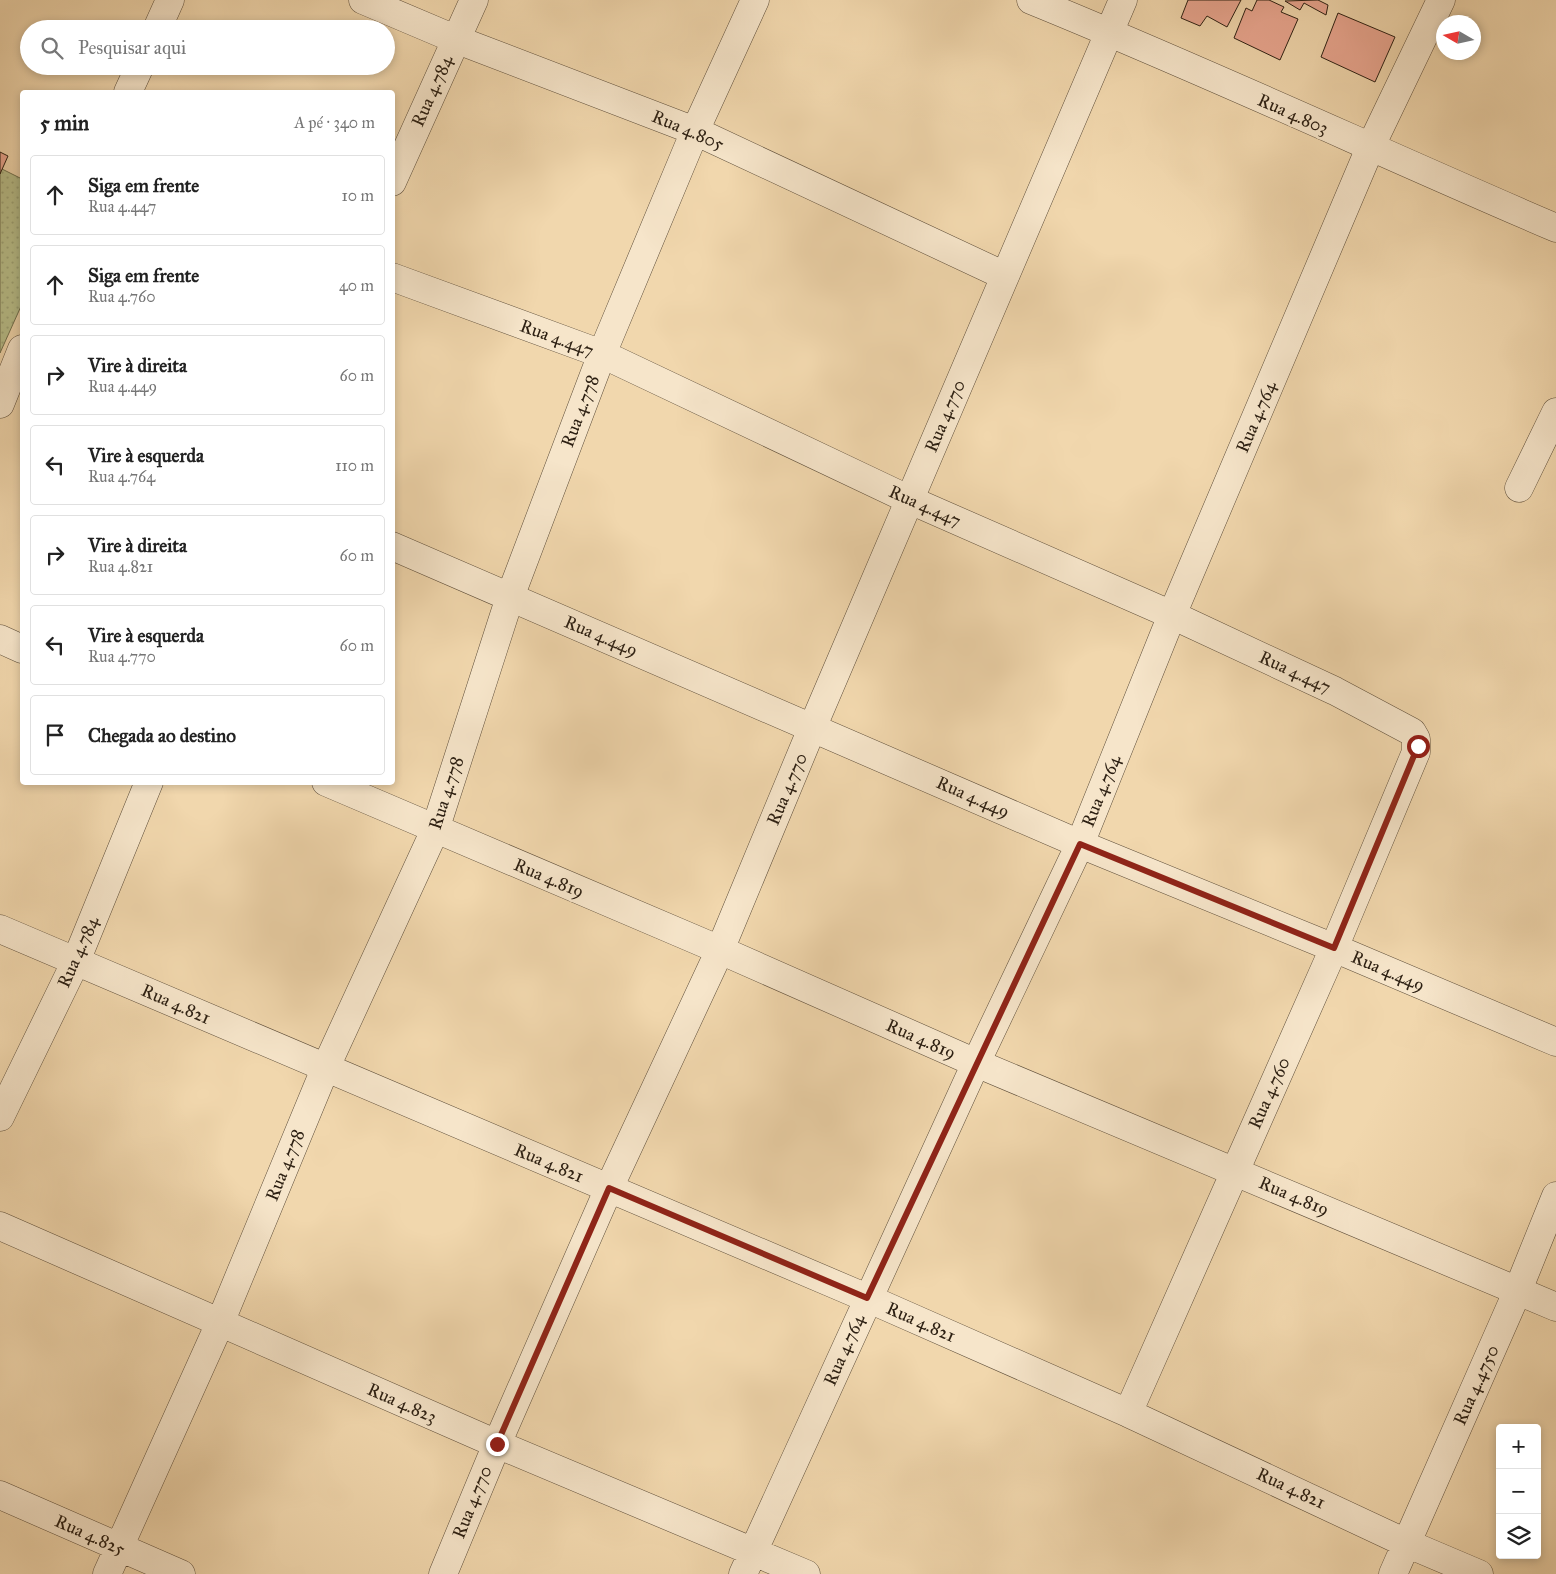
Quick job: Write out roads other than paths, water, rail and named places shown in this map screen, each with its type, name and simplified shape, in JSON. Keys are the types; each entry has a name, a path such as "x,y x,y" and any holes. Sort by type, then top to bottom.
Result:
{"street":[{"path":"161,20 170,0"},
{"name":"Rua 4.805","path":"363,0 455,39 694,131 1005,276"},
{"name":"Rua 4.784","path":"395,175 474,0"},
{"name":"Rua 4.778","path":"107,1574 220,1324 324,1069 435,830 510,597 602,354 694,131 755,0"},
{"name":"Rua 4.803","path":"1031,0 1109,32 1556,228"},
{"name":"Rua 4.770","path":"443,1574 497,1444 609,1188 720,950 813,726 1123,0"},
{"name":"Rua 4.764","path":"747,1563 867,1298 1080,844 1172,615 1370,148 1441,0"},
{"path":"129,90 136,75"},
{"name":"Rua 4.447","path":"395,279 602,354 910,500 1172,615 1335,691 1412,732 1418,746 1406,771"},
{"path":"0,404 20,354"},
{"path":"1520,488 1556,412"},
{"name":"Rua 4.449","path":"395,547 813,726 1080,844 1334,948 1556,1042"},
{"path":"0,639 20,648"},
{"name":"Rua 4.760","path":"1128,1413 1334,948 1406,771"},
{"name":"Rua 4.784","path":"0,1117 76,960 148,785"},
{"name":"Rua 4.819","path":"333,785 720,950 976,1063 1556,1307"},
{"name":"Rua 4.821","path":"0,929 76,960 324,1069 867,1298 1128,1413 1406,1543 1478,1574"},
{"name":"Rua 4.4750","path":"1393,1574 1518,1290 1556,1196"},
{"name":"Rua 4.823","path":"0,1226 497,1444 747,1563 806,1574"},
{"name":"Rua 4.825","path":"0,1495 181,1574"}]}
